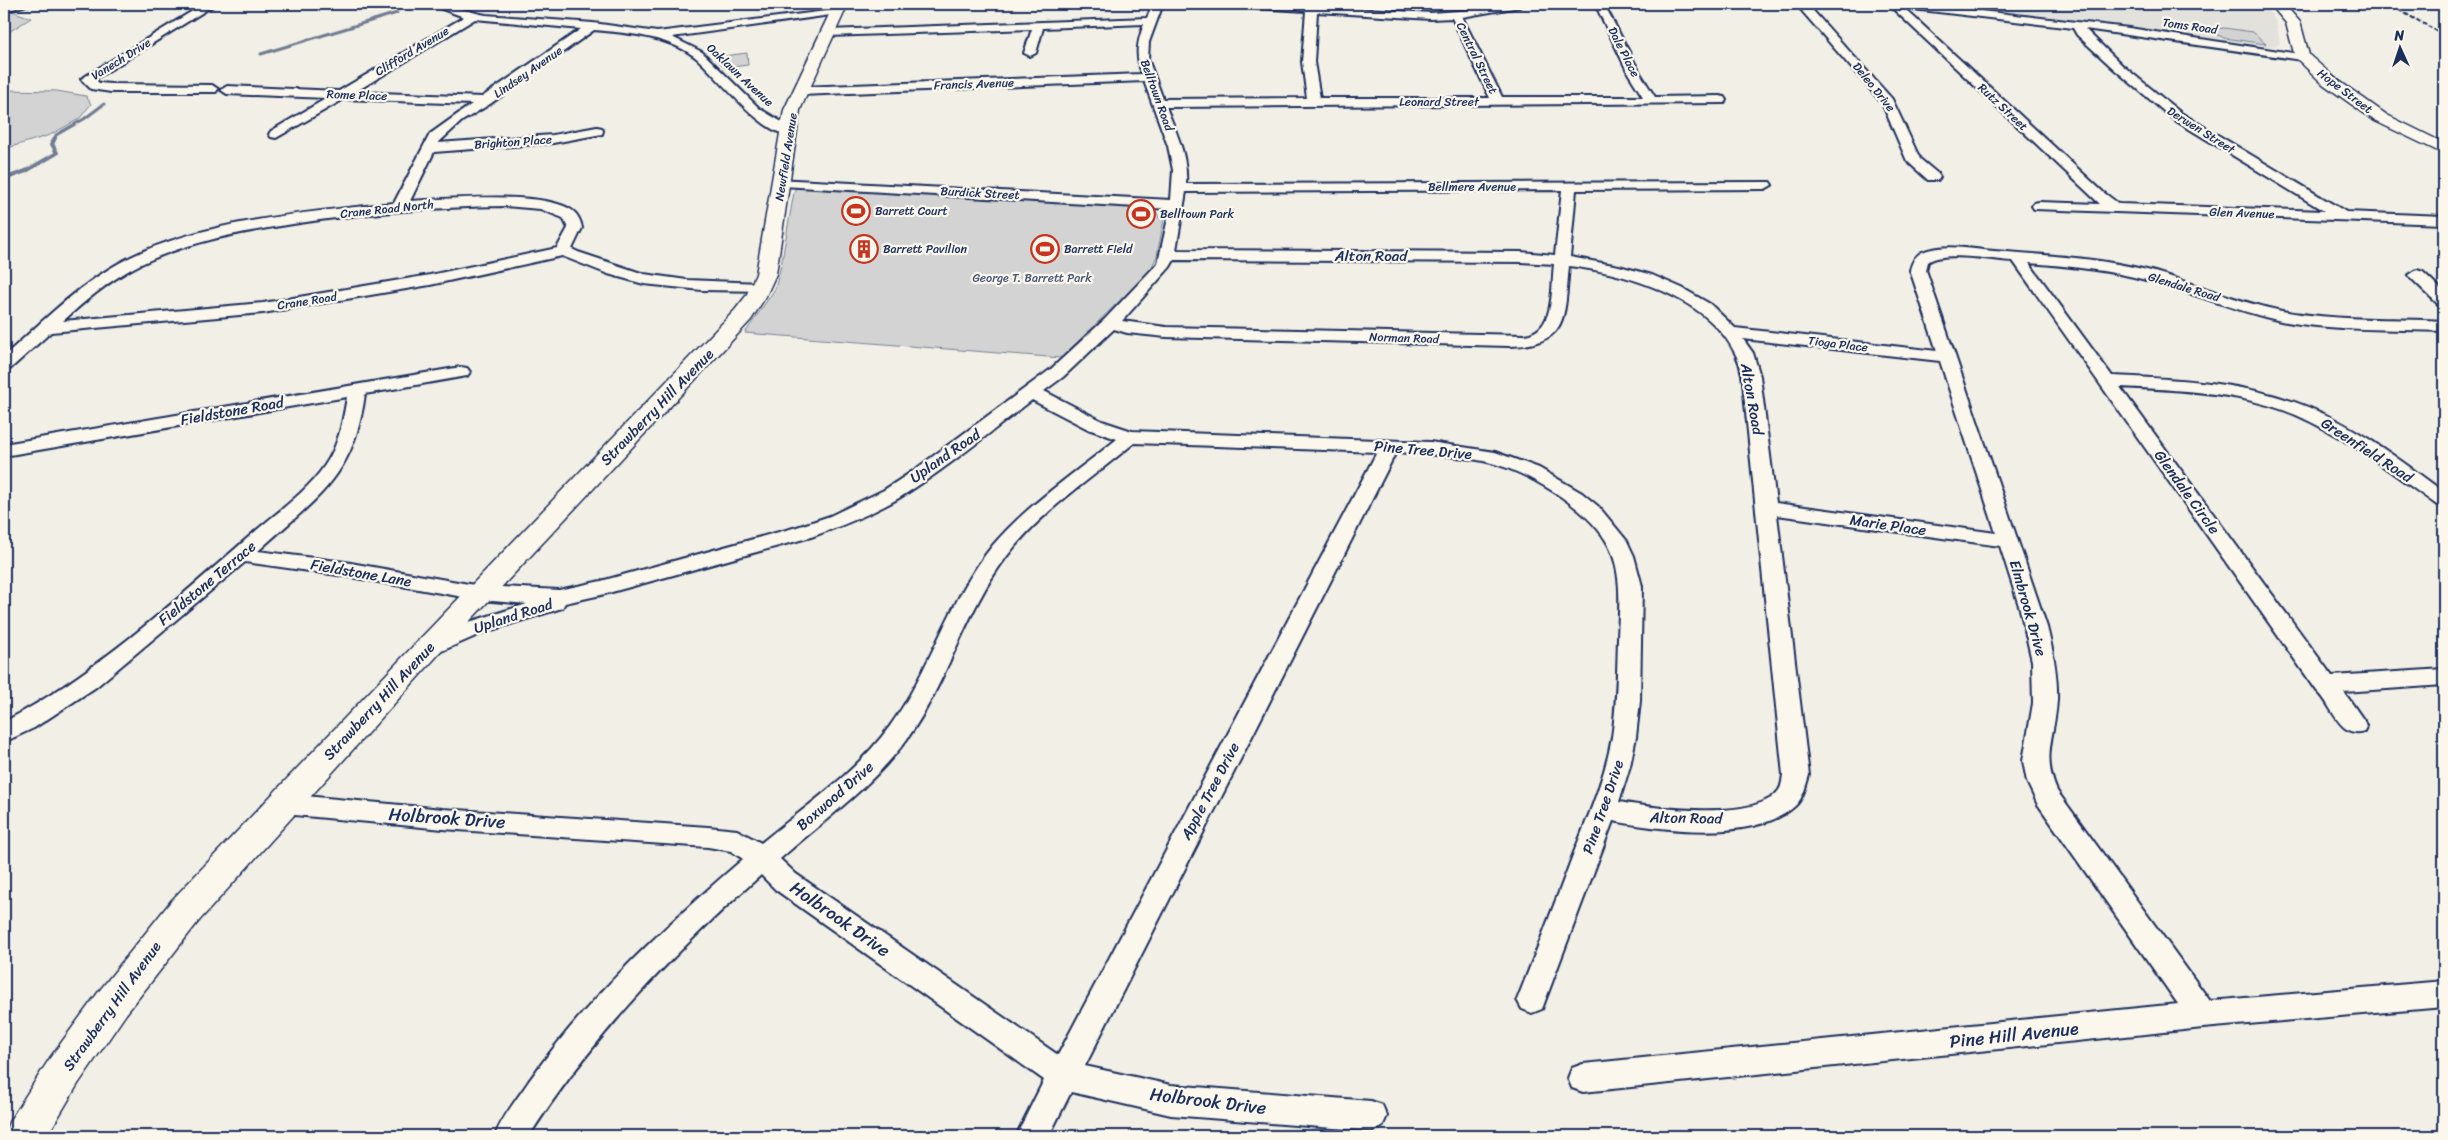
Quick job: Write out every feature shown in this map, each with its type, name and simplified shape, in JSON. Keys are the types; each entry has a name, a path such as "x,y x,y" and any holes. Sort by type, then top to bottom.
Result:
{"main road":[{"name":"Hope Street","path":"2277,4 2293,22 2302,57 2368,110 2444,149"},
{"name":"Newfield Avenue","path":"760,288 767,269 782,182 788,146 787,131 800,92 840,7"},
{"name":"Strawberry Hill Avenue","path":"24,1136 64,1071 149,954 185,911 427,649 723,338 743,315 760,288"}],"street":[{"path":"4,9 24,4"},
{"name":"Vanech Drive","path":"211,4 88,79 95,86 111,88 212,89"},
{"name":"Oaklawn Avenue","path":"438,4 473,16 594,26 657,35 698,54 756,112 787,131"},
{"name":"Belltown Road","path":"1158,4 1150,21 1142,52 1147,77 1177,152 1179,196"},
{"path":"1238,4 1416,16 1456,14 1518,4"},
{"name":"Dale Place","path":"1598,4 1603,10 1634,73 1651,100"},
{"name":"Deleo Drive","path":"1802,4 1888,102 1914,161 1933,177"},
{"name":"Toms Road","path":"1894,4 2076,25 2302,57"},
{"name":"Rutz Street","path":"1894,4 2098,195 2115,208"},
{"path":"657,35 840,7"},
{"path":"1312,9 1308,62 1314,102"},
{"name":"Central Street","path":"1456,14 1498,102"},
{"name":"Clifford Avenue","path":"276,134 473,16"},
{"path":"828,33 1150,21"},
{"path":"1030,53 1039,25"},
{"name":"Derwen Street","path":"2076,25 2081,34 2118,68 2177,116 2342,216"},
{"name":"Lindsey Avenue","path":"399,208 435,137 594,26"},
{"name":"Francis Avenue","path":"800,92 1147,77"},
{"name":"Rome Place","path":"227,90 486,101"},
{"name":"Leonard Street","path":"1158,103 1720,100"},
{"name":"Brighton Place","path":"428,148 553,140 597,131"},
{"name":"Burdick Street","path":"782,182 1179,196"},
{"name":"Bellmere Avenue","path":"1179,196 1765,185"},
{"name":"Norman Road","path":"1111,323 1127,328 1166,332 1526,340 1539,337 1552,328 1558,306 1569,188"},
{"name":"Upland Road","path":"427,649 476,627 602,588 780,539 838,520 875,502 920,475 1033,392 1111,323 1157,275 1168,255 1179,196"},
{"name":"Crane Road North","path":"4,365 97,284 132,263 169,248 215,234 264,224 399,208 492,201 541,204 565,212 574,222 574,234 563,251"},
{"name":"Glen Avenue","path":"2039,206 2444,220"},
{"path":"563,251 644,278 714,286 760,288"},
{"name":"Crane Road","path":"48,327 271,307 430,280 563,251"},
{"name":"Glendale Road","path":"1924,256 1954,252 2125,270 2172,282 2256,310 2300,319 2444,326"},
{"name":"Alton Road","path":"1168,255 1521,256 1561,259 1616,270 1659,282 1702,308 1729,332 1745,355 1750,372 1768,508 1796,775 1787,799 1773,809 1758,814 1705,821 1644,817 1604,809"},
{"name":"Elmbrook Drive","path":"1924,256 1918,263 1918,270 2040,642 2046,672 2044,714 2037,743 2035,762 2040,782 2055,809 2202,1015"},
{"name":"Glendale Circle","path":"2018,258 2325,686 2355,725"},
{"path":"2417,275 2444,301"},
{"name":"Tioga Place","path":"1729,332 1948,357"},
{"name":"Fieldstone Road","path":"4,450 461,372"},
{"name":"Greenfield Road","path":"2108,382 2201,387 2280,403 2306,413 2345,433 2444,501"},
{"name":"Fieldstone Terrace","path":"4,733 66,697 100,672 241,555 303,500 332,468 352,427 357,390"},
{"name":"Pine Tree Drive","path":"1033,392 1095,425 1130,437 1390,446 1459,450 1488,456 1511,463 1538,475 1575,497 1592,512 1617,541 1624,556 1631,586 1628,701 1618,766 1604,809 1532,1000"},
{"name":"Boxwood Drive","path":"510,1136 570,1050 692,921 762,858 833,800 883,753 903,726 921,695 986,569 1021,528 1130,437"},
{"name":"Apple Tree Drive","path":"1032,1136 1390,446"},
{"name":"Marie Place","path":"1768,508 2008,541"},
{"name":"Fieldstone Lane","path":"241,555 345,569 480,593"},
{"name":"Upland Road","path":"480,593 559,597 602,588"},
{"path":"2325,686 2444,677"},
{"name":"Holbrook Drive","path":"284,804 443,819 708,836 737,841 762,858 786,882 1062,1075 1171,1100 1371,1116"},
{"name":"Pine Hill Avenue","path":"1583,1078 2202,1015 2444,994"}],"shaded area":[{"path":"1933,4 2262,4 2276,21 2280,43 2275,46 2259,46 2112,25"}],"green space":[{"path":"9,10 31,18 4,35 4,11"},
{"path":"2224,28 2253,32 2266,44 2224,38 2214,33 2216,29"},
{"path":"747,53 748,65 725,68 715,57"},
{"path":"4,90 57,91 86,96 91,104 79,119 50,135 4,149"},
{"name":"George T. Barrett Park","path":"803,186 1140,207 1156,210 1159,218 1164,219 1157,256 1150,271 1061,358 745,333 775,289 794,192 796,188"}],"waterway":[{"path":"261,54 397,13"},
{"path":"54,140 56,135 84,119 104,104"},
{"path":"4,179 26,171 57,153 52,144 54,140"}],"railway":[{"path":"2388,4 2444,35"}],"place":[{"name":"Barrett Court","path":"856,211"},
{"name":"Belltown Park","path":"1141,214"},
{"name":"Barrett Pavilion","path":"864,249"},
{"name":"Barrett Field","path":"1045,249"}]}
